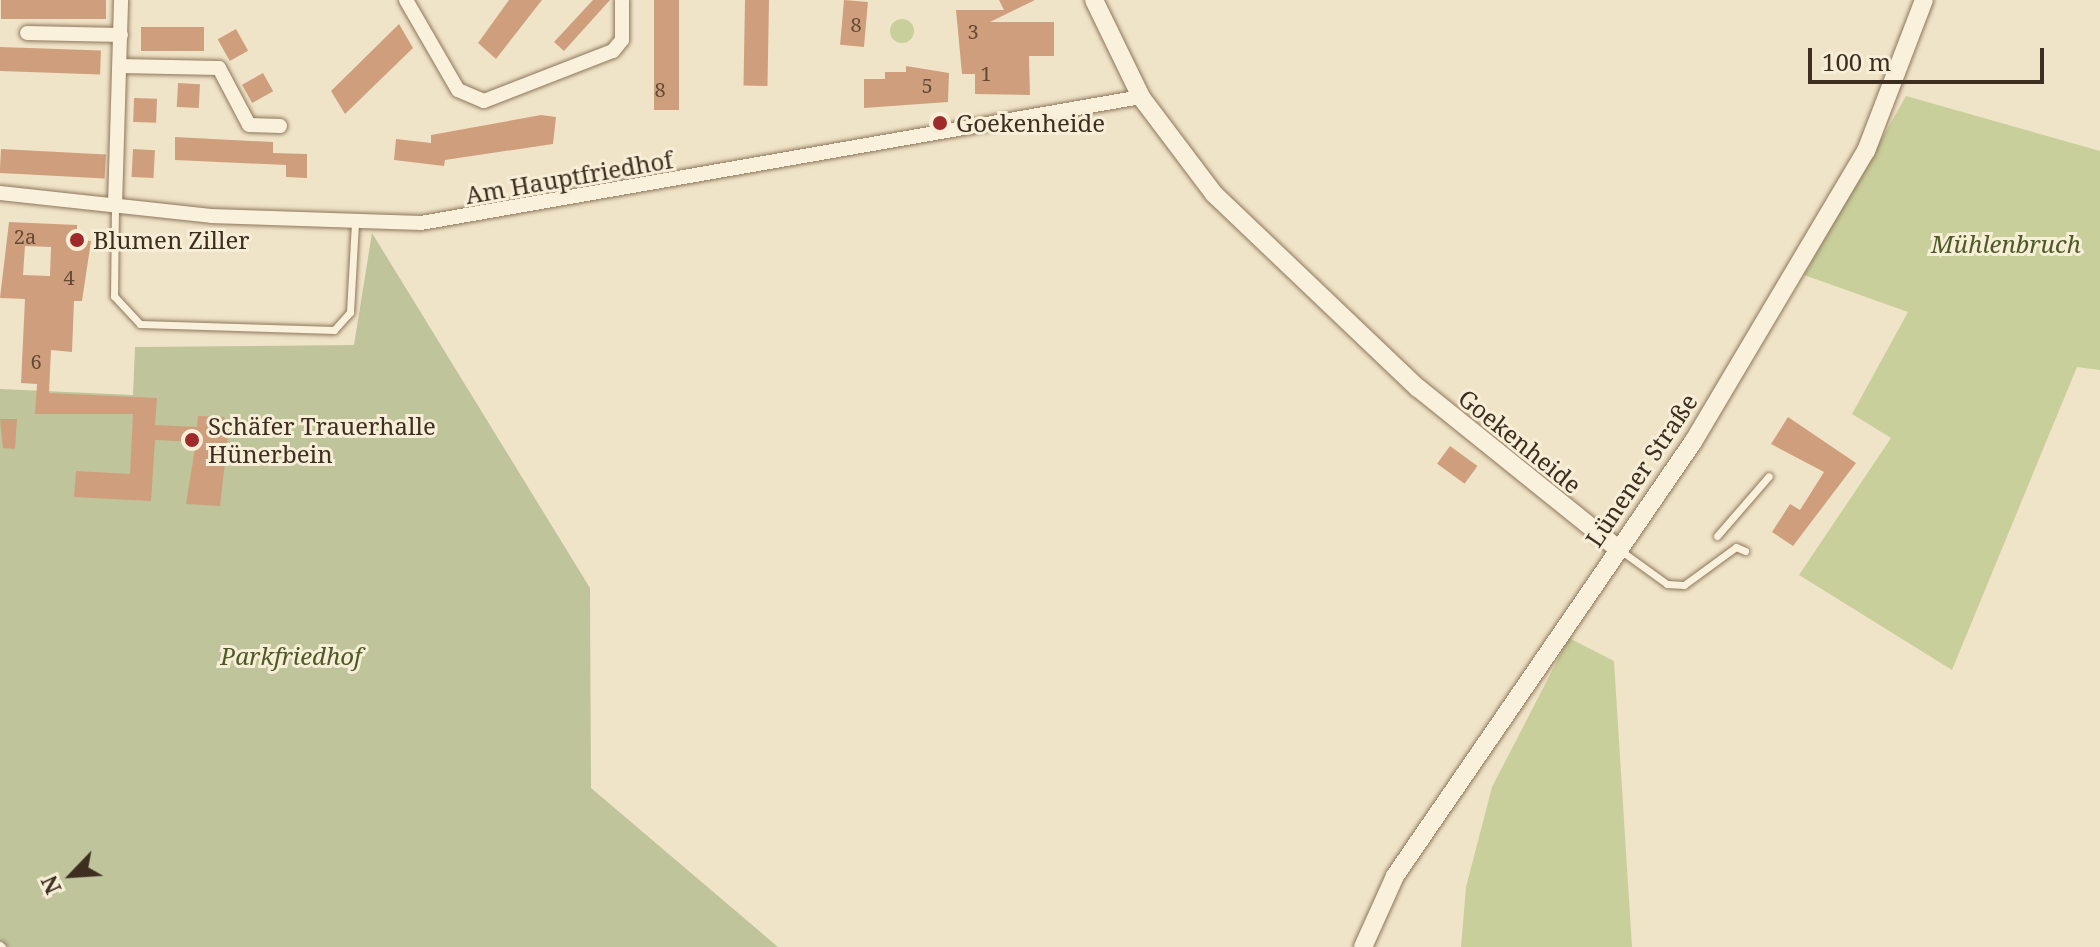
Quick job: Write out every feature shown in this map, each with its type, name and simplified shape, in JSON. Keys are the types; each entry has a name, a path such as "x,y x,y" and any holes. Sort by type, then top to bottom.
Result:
{"main road":[{"name":"Goekenheide","path":"1094,0 1141,97 1234,213 1470,433 1618,549"},
{"name":"Lünener Straße","path":"1363,947 1395,876 1693,442 1866,151 1924,0"}],"street":[{"path":"115,205 121,0"},
{"path":"406,0 458,90 484,101 606,57 622,40 622,0"},
{"path":"27,33 121,35"},
{"path":"120,66 219,68 249,125 280,126"},
{"name":"Am Hauptfriedhof","path":"0,193 355,223 463,218 1141,97"}],"lane":[{"path":"115,205 114,296 140,324 334,330 350,312 355,223"},
{"path":"1717,536 1769,476"},
{"path":"1618,549 1667,584 1684,585 1736,547 1745,551"}],"green space":[{"path":"902,19 913,26 914,31 907,42 902,43 891,36 890,31 897,20"},
{"name":"Mühlenbruch","path":"1906,96 2100,151 2100,370 2077,367 1952,670 1799,575 1891,438 1852,414 1908,312 1804,275"},
{"name":"Parkfriedhof","path":"372,233 590,588 591,788 778,947 0,947 0,389 133,395 135,347 354,345"},
{"path":"1569,638 1614,661 1632,947 1461,947 1466,887 1492,787"}],"building":[{"path":"1,0 106,0 106,19 1,19"},
{"path":"509,0 542,0 496,59 478,43"},
{"path":"593,0 610,0 564,51 554,42"},
{"path":"654,0 679,0 679,110 654,110"},
{"path":"745,0 769,0 767,86 744,86"},
{"path":"844,0 868,2 864,47 840,45"},
{"path":"999,0 1035,0 990,22 1054,22 1054,56 1029,56 1030,95 975,94 975,74 962,74 956,10 1004,10"},
{"path":"399,24 413,48 345,114 331,91"},
{"path":"141,27 204,27 204,51 141,51"},
{"path":"236,29 248,51 230,61 218,39"},
{"path":"0,47 101,51 100,75 0,71"},
{"path":"906,66 949,73 948,102 864,108 864,79 885,79 885,72 906,72"},
{"path":"263,73 273,91 252,103 242,85"},
{"path":"178,83 200,84 199,108 177,107"},
{"path":"134,98 157,99 156,123 133,122"},
{"path":"541,115 556,117 553,144 445,160 444,166 394,160 396,139 431,143 431,135"},
{"path":"175,137 273,142 273,153 307,154 307,178 286,177 286,165 175,160"},
{"path":"1,149 106,154 105,178 0,173"},
{"path":"133,149 155,150 154,178 132,177"},
{"path":"9,222 77,225 77,240 91,241 82,301 74,301 72,352 51,350 49,393 157,398 155,425 197,427 198,416 224,417 229,428 220,506 186,504 196,442 155,440 151,501 74,497 76,471 130,474 133,414 35,414 37,384 21,383 25,299 0,298","holes":["25,246 51,247 50,276 23,275"]},
{"path":"1788,417 1856,463 1793,546 1772,532 1790,504 1800,510 1824,472 1771,444"},
{"path":"0,419 17,419 15,449 3,448"},
{"path":"1450,446 1478,466 1465,484 1437,464"}],"place":[{"name":"Goekenheide","path":"940,123"},
{"name":"Blumen Ziller","path":"77,240"},
{"name":"Schäfer Trauerhalle Hünerbein","path":"192,440"}]}
